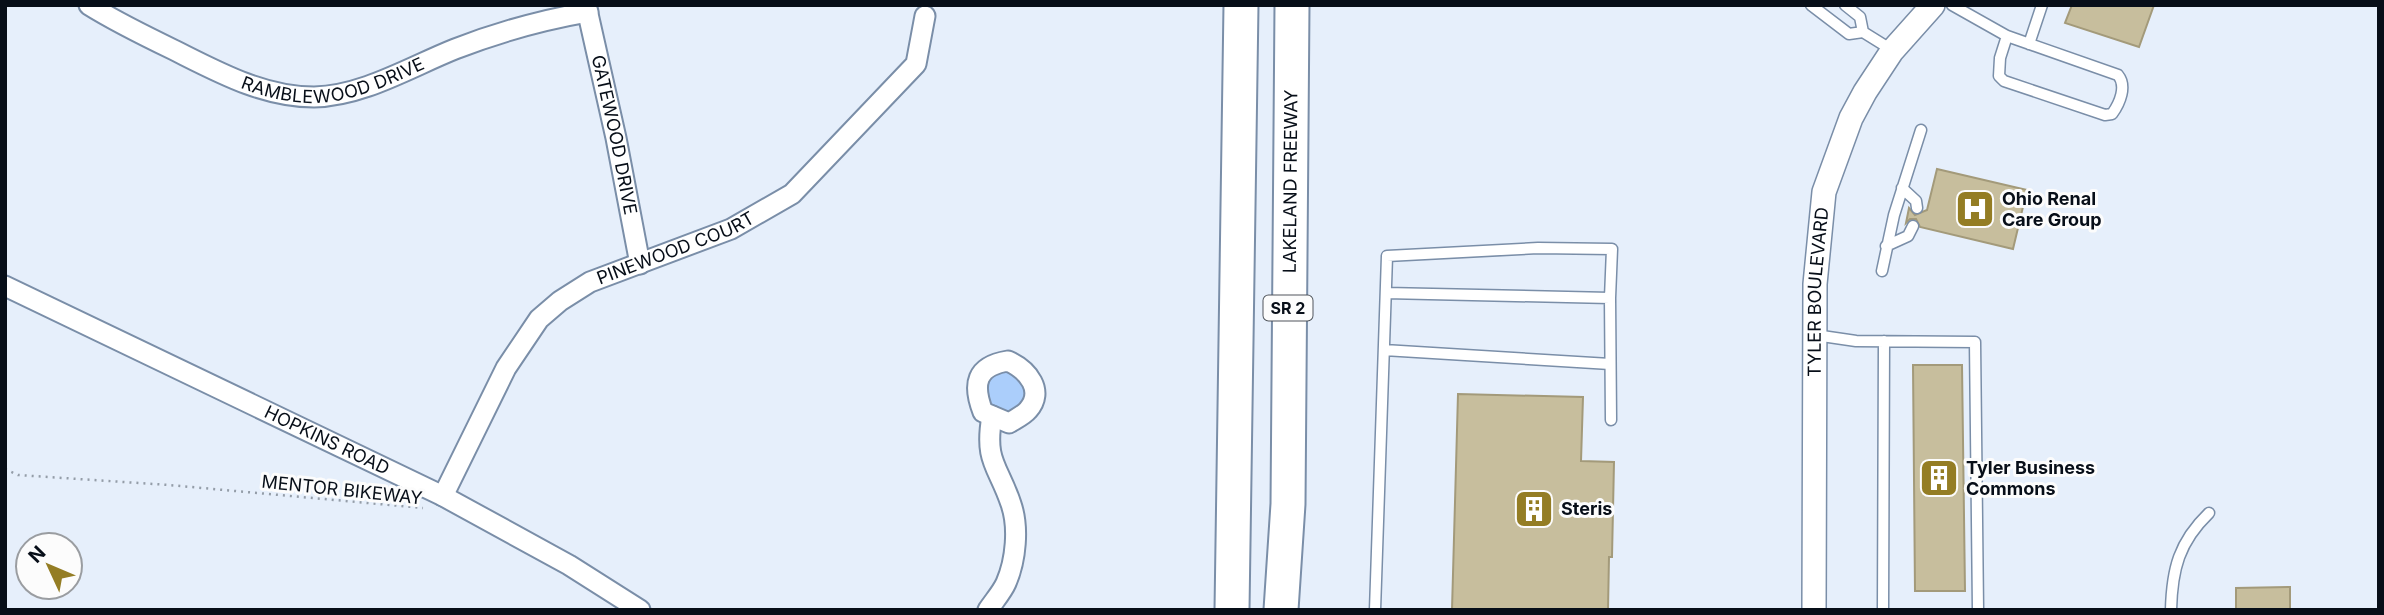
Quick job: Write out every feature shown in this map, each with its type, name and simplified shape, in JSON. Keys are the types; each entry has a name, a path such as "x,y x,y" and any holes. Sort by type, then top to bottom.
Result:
{"highway":[{"path":"1232,610 1241,5"},
{"name":"LAKELAND FREEWAY","path":"1281,610 1288,504 1292,5"}],"street":[{"name":"RAMBLEWOOD DRIVE","path":"89,5 134,30 257,89 284,95 316,97 370,85 455,49 519,26 587,9"},
{"name":"TYLER BOULEVARD","path":"1814,610 1815,284 1824,192 1851,118 1892,51 1933,5"},
{"name":"GATEWOOD DRIVE","path":"587,9 616,138 640,264"},
{"name":"PINEWOOD COURT","path":"443,496 506,368 539,319 560,301 590,282 731,229 792,194 916,64 925,16"},
{"name":"HOPKINS ROAD","path":"5,286 443,496 569,565 640,610"},
{"path":"988,610 1005,586 1012,566 1015,536 1012,506 991,459 989,441 992,416"}],"lane":[{"path":"1811,5 1849,34 1863,32 1892,51"},
{"path":"1845,5 1860,17 1863,32"},
{"path":"1952,5 2007,36 2118,75 2123,80 2124,87 2116,110 2105,115 2004,81 1999,76 2000,58 2007,36"},
{"path":"2029,44 2042,5"},
{"path":"1882,271 1902,188 1921,130"},
{"path":"1902,188 1916,201 1917,208"},
{"path":"1886,246 1908,236 1913,226"},
{"path":"1375,610 1387,256 1538,248 1612,249 1611,420"},
{"path":"1386,293 1610,299"},
{"path":"1815,335 1856,341 1975,342 1978,610"},
{"path":"1883,610 1884,341"},
{"path":"1384,350 1610,364"},
{"path":"2171,610 2173,573 2179,556 2193,529 2209,513"}],"path":[{"name":"MENTOR BIKEWAY","path":"5,469 18,475 169,485 422,508"}],"shaded area":[{"path":"1006,371 1014,372 1020,377 1025,383 1025,399 1020,405 1014,410 1006,411 998,410 992,405 987,399 986,391 987,383 992,377 998,372"}],"building":[{"path":"2072,5 2154,5 2139,47 2065,23"},
{"name":"Ohio Renal Care Group","path":"1937,169 2027,190 2013,249 1920,227 1916,219 1910,219 1906,223 1909,208 1915,215 1927,210"},
{"name":"Tyler Business Commons","path":"1913,365 1962,365 1965,591 1915,591"},
{"name":"Steris","path":"1458,394 1583,397 1581,461 1614,462 1608,610 1452,610"},
{"path":"2290,587 2290,610 2236,610 2236,588"}],"place":[{"name":"Ohio Renal Care Group","path":"1975,209"},
{"name":"Tyler Business Commons","path":"1939,478"},
{"name":"Steris","path":"1534,509"}]}
